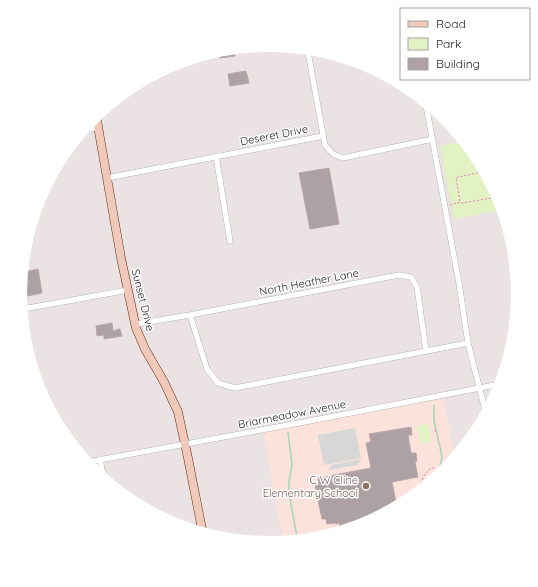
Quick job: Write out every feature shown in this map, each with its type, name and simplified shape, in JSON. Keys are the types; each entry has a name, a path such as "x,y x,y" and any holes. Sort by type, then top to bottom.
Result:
{"street":[{"path":"309,55 324,136"},
{"path":"427,111 459,283 468,343 484,405"},
{"name":"Sunset Drive","path":"97,123 121,258 136,324 145,349 164,382 178,412 201,526"},
{"path":"92,128 98,127"},
{"name":"Deseret Drive","path":"107,178 324,136 325,145 334,154 343,158 433,139"},
{"path":"216,156 230,240"},
{"name":"North Heather Lane","path":"136,324 399,275 410,277 417,287 426,351"},
{"path":"28,308 128,290"},
{"path":"190,315 208,369 218,383 235,388 468,343"},
{"name":"Briarmeadow Avenue","path":"94,461 493,385"},
{"path":"100,459 102,468"}],"path":[{"path":"460,202 456,178 479,173"},
{"path":"445,206 460,202 462,203 492,198"},
{"path":"434,431 438,430"},
{"path":"422,480 425,474 431,468 435,469"}],"shaded area":[{"path":"444,398 453,451 429,475 403,495 376,511 347,523 332,527 316,531 282,535 263,431"},
{"path":"355,428 361,458 324,465 318,435"},
{"path":"361,459 358,465 329,470 331,465"}],"green space":[{"path":"458,143 479,172 496,211 454,219 440,146"},
{"path":"428,424 431,442 420,443 417,426"}],"building":[{"path":"235,54 235,56 220,58 220,57 222,56"},
{"path":"246,71 249,83 230,86 228,74"},
{"path":"329,168 339,224 310,229 299,173"},
{"path":"38,269 42,293 28,296 28,271"},
{"path":"112,323 113,331 120,329 122,336 104,339 104,335 97,336 96,326"},
{"path":"411,427 412,435 408,435 411,453 416,453 417,461 415,462 418,477 392,482 396,500 376,511 339,525 339,523 327,524 326,519 322,519 315,486 319,485 318,478 371,468 366,443 371,442 369,434"}],"waterway":[{"path":"434,405 434,421 442,458 440,465"},
{"path":"288,432 292,465 289,493 296,534"}],"place":[{"name":"C W Cline Elementary School","path":"366,486"}]}
